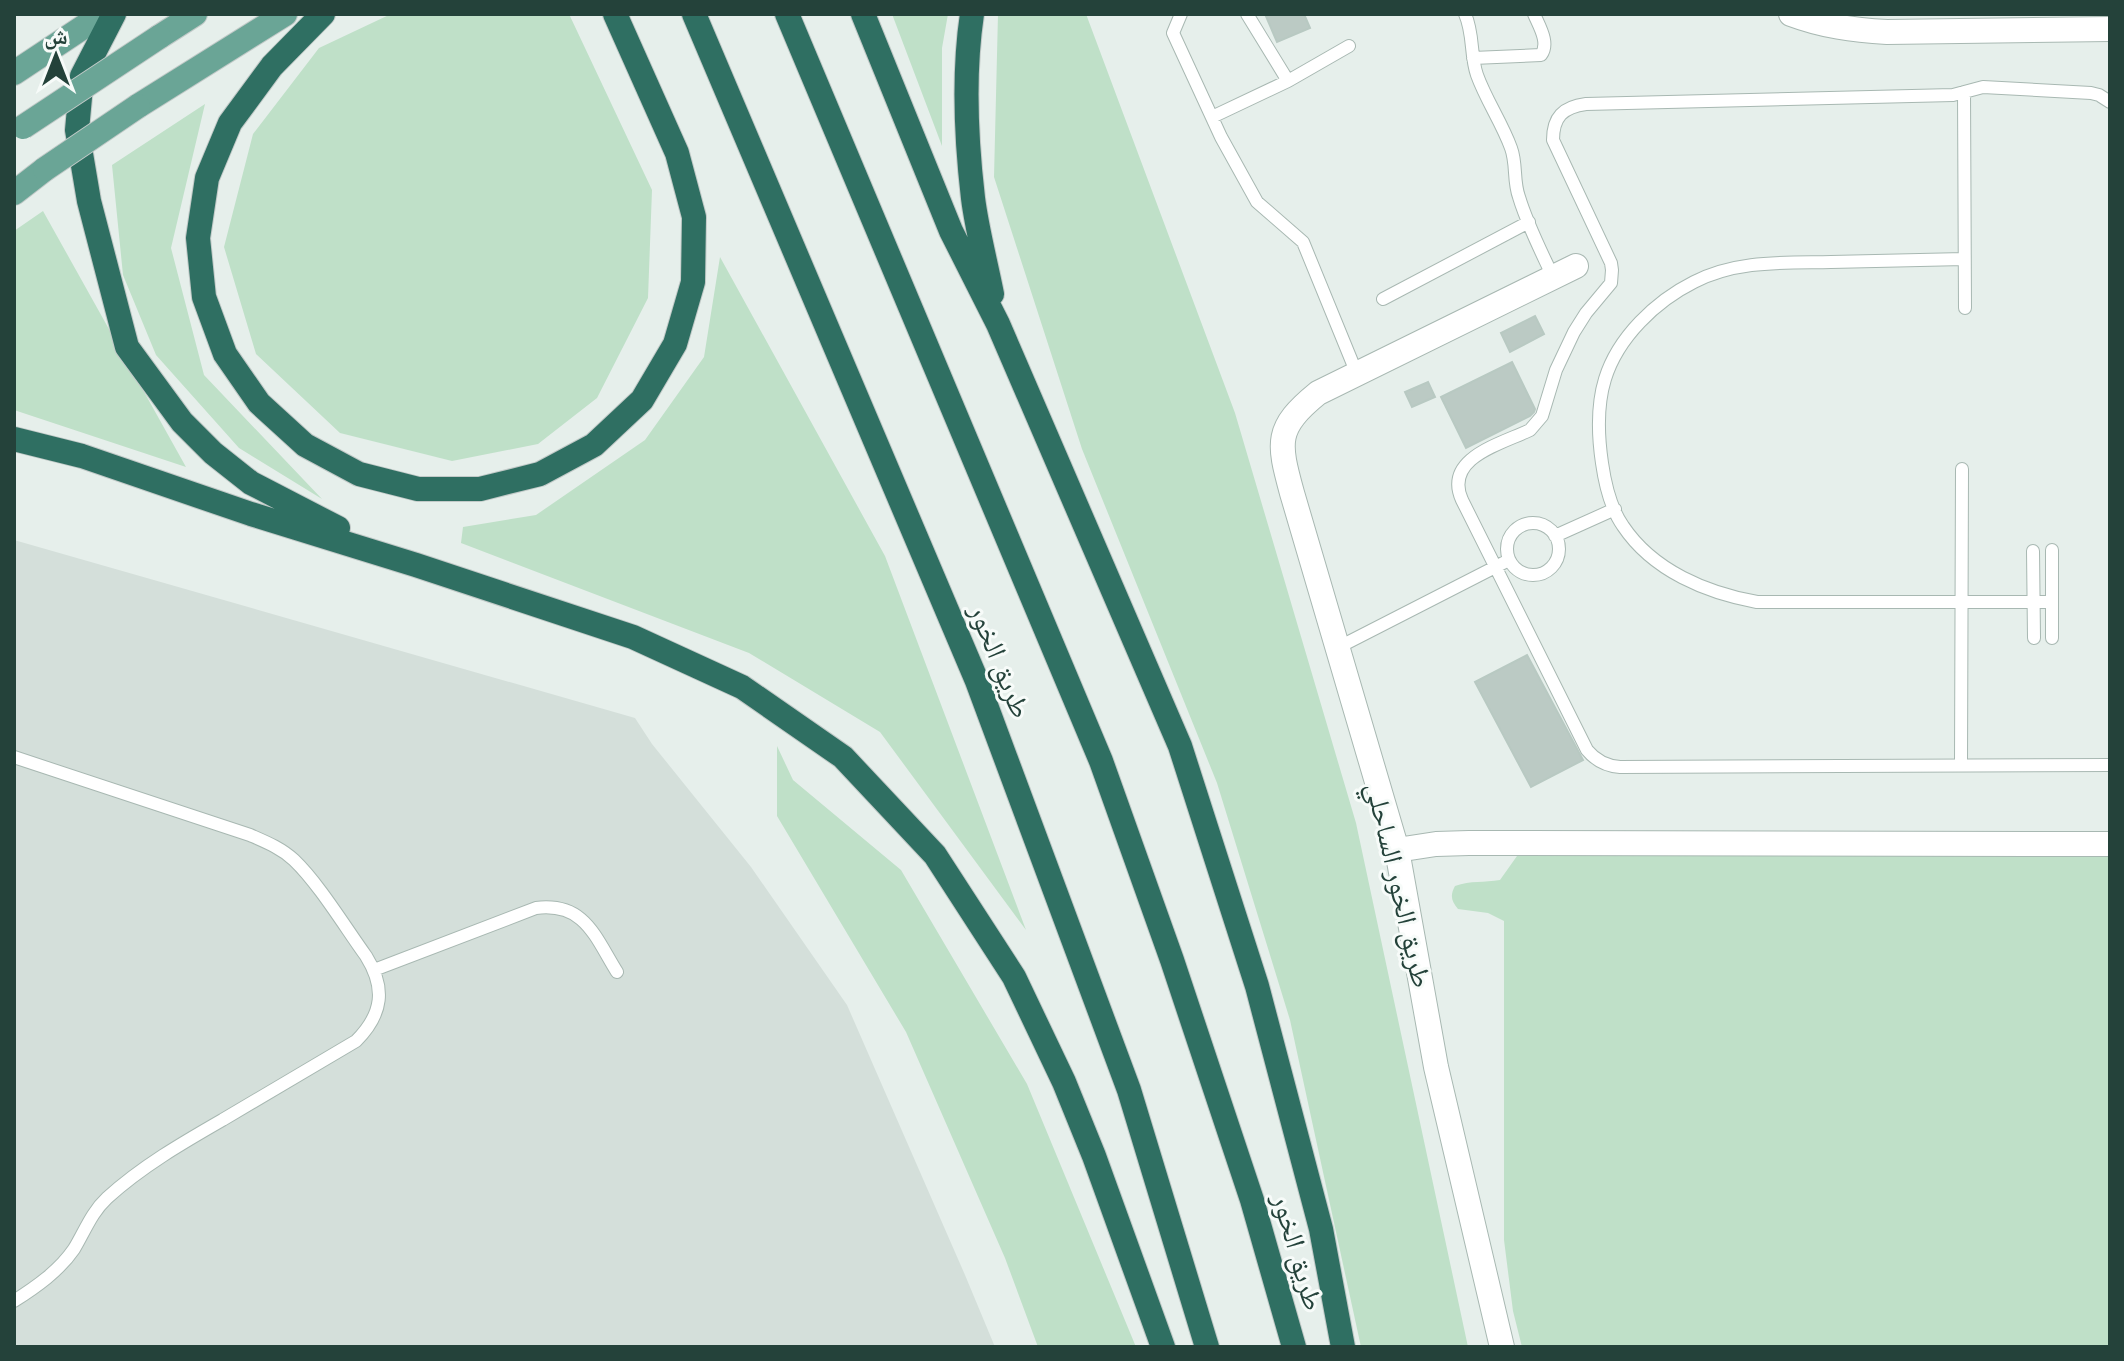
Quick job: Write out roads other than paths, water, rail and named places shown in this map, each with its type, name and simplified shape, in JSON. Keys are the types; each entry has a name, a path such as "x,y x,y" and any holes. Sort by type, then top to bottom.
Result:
{"highway":[{"path":"114,14 82,76 77,130 89,201 127,347 182,422 213,453 251,483 319,520 416,565"},
{"path":"323,14 272,66 230,123 212,164 198,238 204,297 225,354 259,403 305,445 359,474 418,489 480,489 540,474 594,445 642,400 675,344 693,282 694,217 677,153 615,14"},
{"name":"طريق الخور","path":"694,14 977,681 1129,1090 1207,1347"},
{"name":"طريق الخور","path":"787,14 1101,761 1252,1200 1294,1347"},
{"path":"863,14 951,231 998,324 1180,746 1257,986 1321,1229 1343,1347"},
{"path":"972,14 968,43 968,122 973,199 998,324"},
{"path":"14,439 82,456 251,514 606,627 742,687 843,757 935,855 1014,977 1064,1082 1094,1156 1163,1347"}],"main road":[{"path":"14,73 103,14"},
{"path":"19,130 195,14"},
{"path":"14,193 138,106 285,14"}],"street":[{"path":"1791,14 1820,24 1872,31 2110,29"},
{"name":"طريق الخور الساحلي","path":"1502,1347 1436,1067 1397,850 1284,466 1283,445 1286,425 1296,411 1318,393 1576,266"},
{"path":"1397,850 1469,843 2110,844"}],"lane":[{"path":"1181,14 1173,33 1212,117 1257,202 1303,242 1357,374"},
{"path":"1247,14 1288,81"},
{"path":"1465,14 1470,26 1476,73 1511,149 1519,200 1553,277"},
{"path":"1473,58 1541,55 1545,44 1534,14"},
{"path":"1212,117 1288,81 1349,46"},
{"path":"2110,102 2091,93 1983,87 1953,95 1586,104 1561,111 1554,125 1553,140 1611,263 1612,277 1606,290 1586,313 1564,352 1537,424 1472,458 1460,471 1457,485 1587,750 1605,764 1620,767 2110,765"},
{"path":"1964,92 1965,308"},
{"path":"1383,299 1529,222"},
{"path":"1964,259 1749,264 1709,275 1673,294 1641,321 1615,357 1605,378 1600,414 1600,451 1604,475 1622,526 1653,558 1690,582 1734,598 1757,602 2052,602"},
{"path":"1961,765 1962,469"},
{"path":"1555,536 1615,509"},
{"path":"1524,525 1541,525 1555,536 1559,553 1550,569 1534,575 1525,574 1509,560 1507,545 1510,537 1524,525"},
{"path":"2052,550 2052,638"},
{"path":"2033,551 2034,638"},
{"path":"1337,648 1509,560"},
{"path":"14,757 273,845 293,860 310,879 374,970 379,985 375,1016 356,1041 188,1140 132,1178 105,1199 86,1222 74,1248 59,1267 14,1301"},
{"path":"374,970 547,906 568,910 586,921 617,972"}]}
